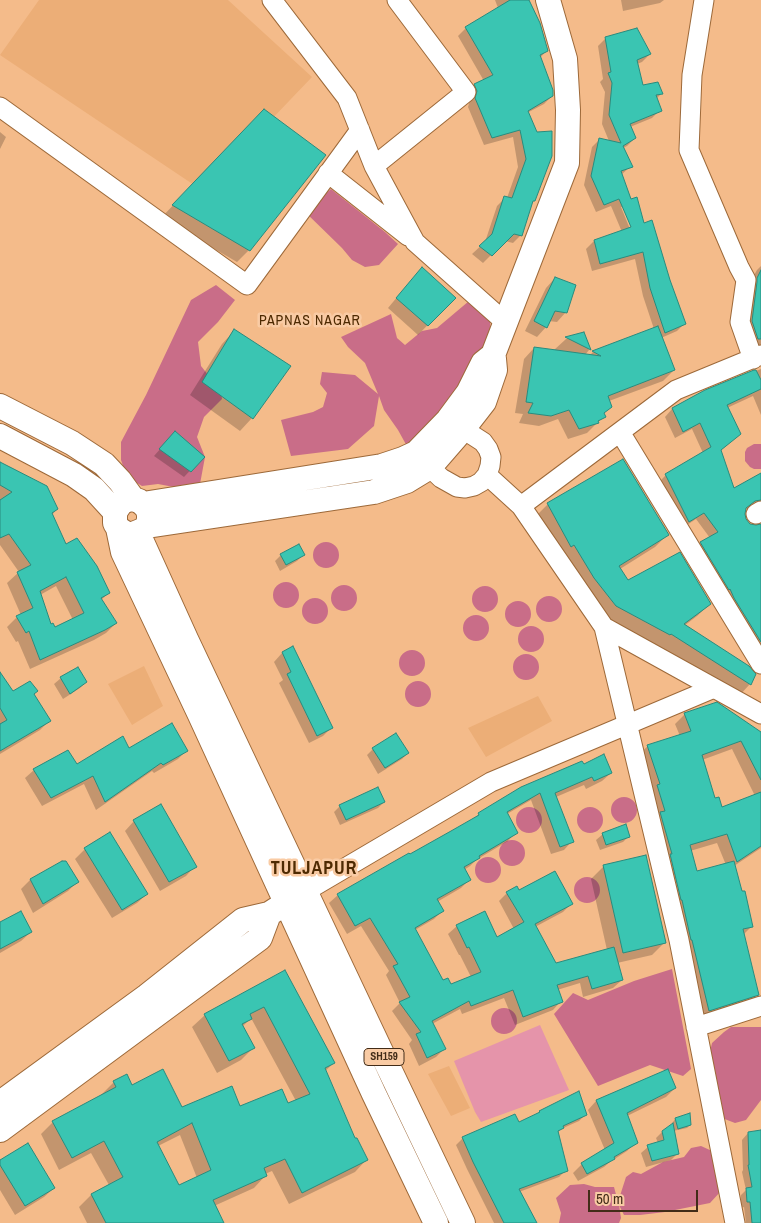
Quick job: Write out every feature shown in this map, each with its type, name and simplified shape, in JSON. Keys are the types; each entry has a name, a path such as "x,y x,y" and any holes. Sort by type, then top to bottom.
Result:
{"main road":[{"path":"0,436 74,475 132,517 382,466 404,459 423,460 455,424 484,402 496,370 493,355 567,163 568,110 565,58 548,0"},
{"path":"0,406 72,444 104,464 120,481 132,517 123,552 209,711 287,903"},
{"path":"0,1103 147,996 244,920 287,903"},
{"path":"0,1130 260,938 287,903"},
{"name":"SH159","path":"287,903 385,1060 463,1223"},
{"name":"SH159","path":"287,903 363,1071 436,1223"},
{"path":"363,1071 385,1060"},
{"path":"404,1156 425,1144"}],"street":[{"path":"272,0 347,98 374,166 415,242"},
{"path":"374,166 466,92 396,0"},
{"path":"521,506 676,390 757,357 740,322 746,280 738,267 689,150 692,74 704,0"},
{"path":"0,107 247,285 360,130"},
{"path":"328,173 415,242 505,322"},
{"path":"423,460 441,478 456,487 465,488 481,482 487,475 490,466 491,458 488,449 483,442 455,424"},
{"path":"620,432 761,664"},
{"path":"487,475 521,506 604,627 679,940 735,1223"},
{"path":"604,627 761,714"},
{"path":"287,903 491,782 714,688"},
{"path":"696,1027 761,1006"}],"shaded area":[{"path":"39,0 228,0 312,77 203,191 0,55"},
{"path":"331,189 398,244 379,265 365,267 352,260 302,209 318,200"},
{"path":"216,285 235,300 218,322 198,342 201,366 221,391 222,399 204,417 197,437 205,457 200,484 179,488 158,484 142,486 127,477 121,460 121,442 146,395 191,300"},
{"path":"469,301 489,314 493,346 458,391 408,448 384,410 379,396 374,426 348,449 291,456 281,420 313,412 323,407 327,393 320,384 322,372 355,375 378,394 365,363 348,347 341,337 391,314 397,338 405,345 422,331 437,328"},
{"path":"754,444 761,444 761,469 750,467 745,461 747,448"},
{"path":"326,542 335,546 339,555 335,564 326,568 317,564 313,555 317,546"},
{"path":"286,582 295,586 299,595 295,604 286,608 277,604 273,595 277,586"},
{"path":"344,585 353,589 357,598 353,607 344,611 335,607 331,598 335,589"},
{"path":"485,586 494,590 498,599 494,608 485,612 476,608 472,599 476,590"},
{"path":"549,596 558,600 562,609 558,618 549,622 540,618 536,609 540,600"},
{"path":"315,598 324,602 328,611 324,620 315,624 306,620 302,611 306,602"},
{"path":"518,601 527,605 531,614 527,623 518,627 509,623 505,614 509,605"},
{"path":"476,615 485,619 489,628 485,637 476,641 467,637 463,628 467,619"},
{"path":"531,626 540,630 544,639 540,648 531,652 522,648 518,639 522,630"},
{"path":"412,650 421,654 425,663 421,672 412,676 403,672 399,663 403,654"},
{"path":"526,654 535,658 539,667 535,676 526,680 517,676 513,667 517,658"},
{"path":"144,666 163,706 132,725 108,684"},
{"path":"418,681 427,685 431,694 427,703 418,707 409,703 405,694 409,685"},
{"path":"538,696 552,721 486,757 468,728"},
{"path":"624,797 633,801 637,810 633,819 624,823 615,819 611,810 615,801"},
{"path":"529,807 538,811 542,820 538,829 529,833 520,829 516,820 520,811"},
{"path":"590,807 599,811 603,820 599,829 590,833 581,829 577,820 581,811"},
{"path":"512,840 521,844 525,853 521,862 512,866 503,862 499,853 503,844"},
{"path":"488,857 497,861 501,870 497,879 488,883 479,879 475,870 479,861"},
{"path":"587,877 596,881 600,890 596,899 587,903 578,899 574,890 578,881"},
{"path":"672,969 691,1069 683,1076 650,1065 598,1086 554,1014 573,993 588,1000 634,981"},
{"path":"504,1008 513,1012 517,1021 513,1030 504,1034 495,1030 491,1021 495,1012"},
{"path":"540,1025 569,1090 481,1122 454,1061"},
{"path":"731,1027 761,1027 761,1100 746,1120 735,1123 722,1118 716,1077 708,1061 712,1043"},
{"path":"449,1066 470,1108 451,1116 428,1074"},
{"path":"701,1146 712,1151 721,1191 710,1203 640,1215 624,1215 619,1205 621,1218 619,1223 559,1223 561,1213 556,1198 570,1185 584,1184 595,1187 614,1187 618,1202 626,1177 633,1172 641,1174 663,1162 684,1157 691,1148"}],"building":[{"path":"510,0 529,0 540,23 548,51 540,55 553,90 553,96 528,111 537,132 552,131 552,156 535,201 533,201 522,236 514,234 492,256 479,246 492,234 504,196 512,198 526,159 520,130 492,138 475,98 477,91 474,84 493,75 465,27"},
{"path":"637,28 651,54 637,60 643,85 658,82 663,94 656,95 662,111 630,124 636,138 623,146 633,167 621,171 631,199 637,197 644,223 652,220 670,280 686,324 665,333 650,288 643,252 600,264 594,240 631,227 619,199 604,205 591,176 599,138 621,143 609,115 612,83 608,73 611,72 605,37"},
{"path":"264,109 326,155 250,251 172,205"},
{"path":"422,267 456,298 428,326 396,298"},
{"path":"761,270 761,339 758,339 752,321 757,278"},
{"path":"555,277 576,285 567,313 555,311 547,328 534,321"},
{"path":"658,326 675,370 608,396 612,407 604,413 606,417 598,421 599,423 579,429 569,410 551,416 528,413 533,403 526,402 534,347 601,356 592,351"},
{"path":"234,329 291,366 253,419 202,382"},
{"path":"584,332 591,350 565,337"},
{"path":"756,370 761,380 761,389 727,405 741,434 721,450 734,488 761,473 761,500 755,501 746,508 745,514 750,524 761,524 761,642 700,542 718,532 704,513 689,522 665,474 711,447 700,423 683,432 672,408 705,390"},
{"path":"175,431 205,457 191,472 159,449"},
{"path":"623,459 669,535 619,566 628,580 680,552 711,604 684,624 749,666 756,674 751,685 671,634 616,606 594,578 574,545 571,547 547,503"},
{"path":"0,462 47,486 58,509 52,513 66,544 77,538 97,566 110,593 101,598 117,623 40,660 29,631 26,633 16,616 33,608 17,572 31,565 9,534 0,538 0,500 12,492 0,485","holes":["66,577 84,613 55,627 53,623 51,624 40,591"]},
{"path":"299,544 305,555 286,565 280,554"},
{"path":"293,646 333,728 317,736 287,674 291,672 282,652"},
{"path":"78,667 87,682 70,694 60,677"},
{"path":"0,672 13,691 30,681 38,691 34,694 51,721 0,751 0,724 7,720 0,708"},
{"path":"717,702 761,732 761,780 741,741 702,755 715,798 719,797 722,807 761,792 761,846 737,862 727,834 690,845 697,871 734,861 742,891 745,891 753,927 743,929 759,995 709,1011 670,854 672,854 660,812 665,811 657,785 660,784 647,745 691,731 684,713"},
{"path":"172,723 188,751 163,765 161,763 105,802 93,776 51,798 33,769 68,750 77,764 123,736 129,748"},
{"path":"396,733 409,753 385,768 372,748"},
{"path":"604,754 612,773 594,781 592,777 555,793 574,842 560,847 540,793 507,812 518,833 464,867 471,880 437,899 444,911 415,928 443,980 448,978 451,984 481,972 456,925 485,911 497,937 524,922 506,892 517,886 519,890 555,871 573,904 535,924 556,963 614,947 623,980 592,989 588,976 557,985 563,1002 523,1017 513,990 471,1006 469,1001 432,1021 446,1049 427,1058 416,1034 421,1032 399,1002 410,997 393,966 398,964 370,918 355,926 337,894 479,815 478,813 521,787 582,761 584,764"},
{"path":"378,787 385,802 346,820 339,805"},
{"path":"161,804 197,867 169,882 133,820"},
{"path":"626,824 630,837 606,845 602,833"},
{"path":"110,832 148,894 122,910 84,848"},
{"path":"646,855 666,943 623,953 603,865"},
{"path":"62,861 66,861 79,882 43,904 30,879"},
{"path":"21,911 32,932 0,949 0,922"},
{"path":"285,970 335,1063 325,1068 355,1138 357,1138 368,1160 302,1193 285,1159 264,1168 267,1176 213,1200 224,1223 106,1223 91,1194 123,1177 104,1141 72,1158 52,1121 116,1087 113,1081 127,1074 132,1085 163,1069 182,1107 232,1086 240,1106 282,1089 288,1103 310,1094 264,1007 250,1014 252,1019 242,1024 255,1048 229,1061 204,1014","holes":["192,1123 211,1170 179,1185 157,1142"]},
{"path":"668,1069 676,1088 627,1113 638,1143 614,1157 615,1159 587,1174 581,1163 614,1143 596,1100"},
{"path":"579,1091 587,1115 563,1126 564,1128 558,1131 568,1171 519,1189 537,1223 504,1223 462,1137 515,1114 519,1122"},
{"path":"690,1113 691,1125 678,1129 675,1118"},
{"path":"673,1123 679,1154 652,1161 647,1145 664,1140 662,1131"},
{"path":"761,1130 761,1223 752,1223 750,1202 747,1202 746,1188 752,1187 748,1165 748,1132"},
{"path":"28,1143 55,1188 25,1206 0,1165 0,1160"}],"district":[{"name":"PAPNAS NAGAR","path":"310,321"},
{"name":"TULJAPUR","path":"314,869"}]}
